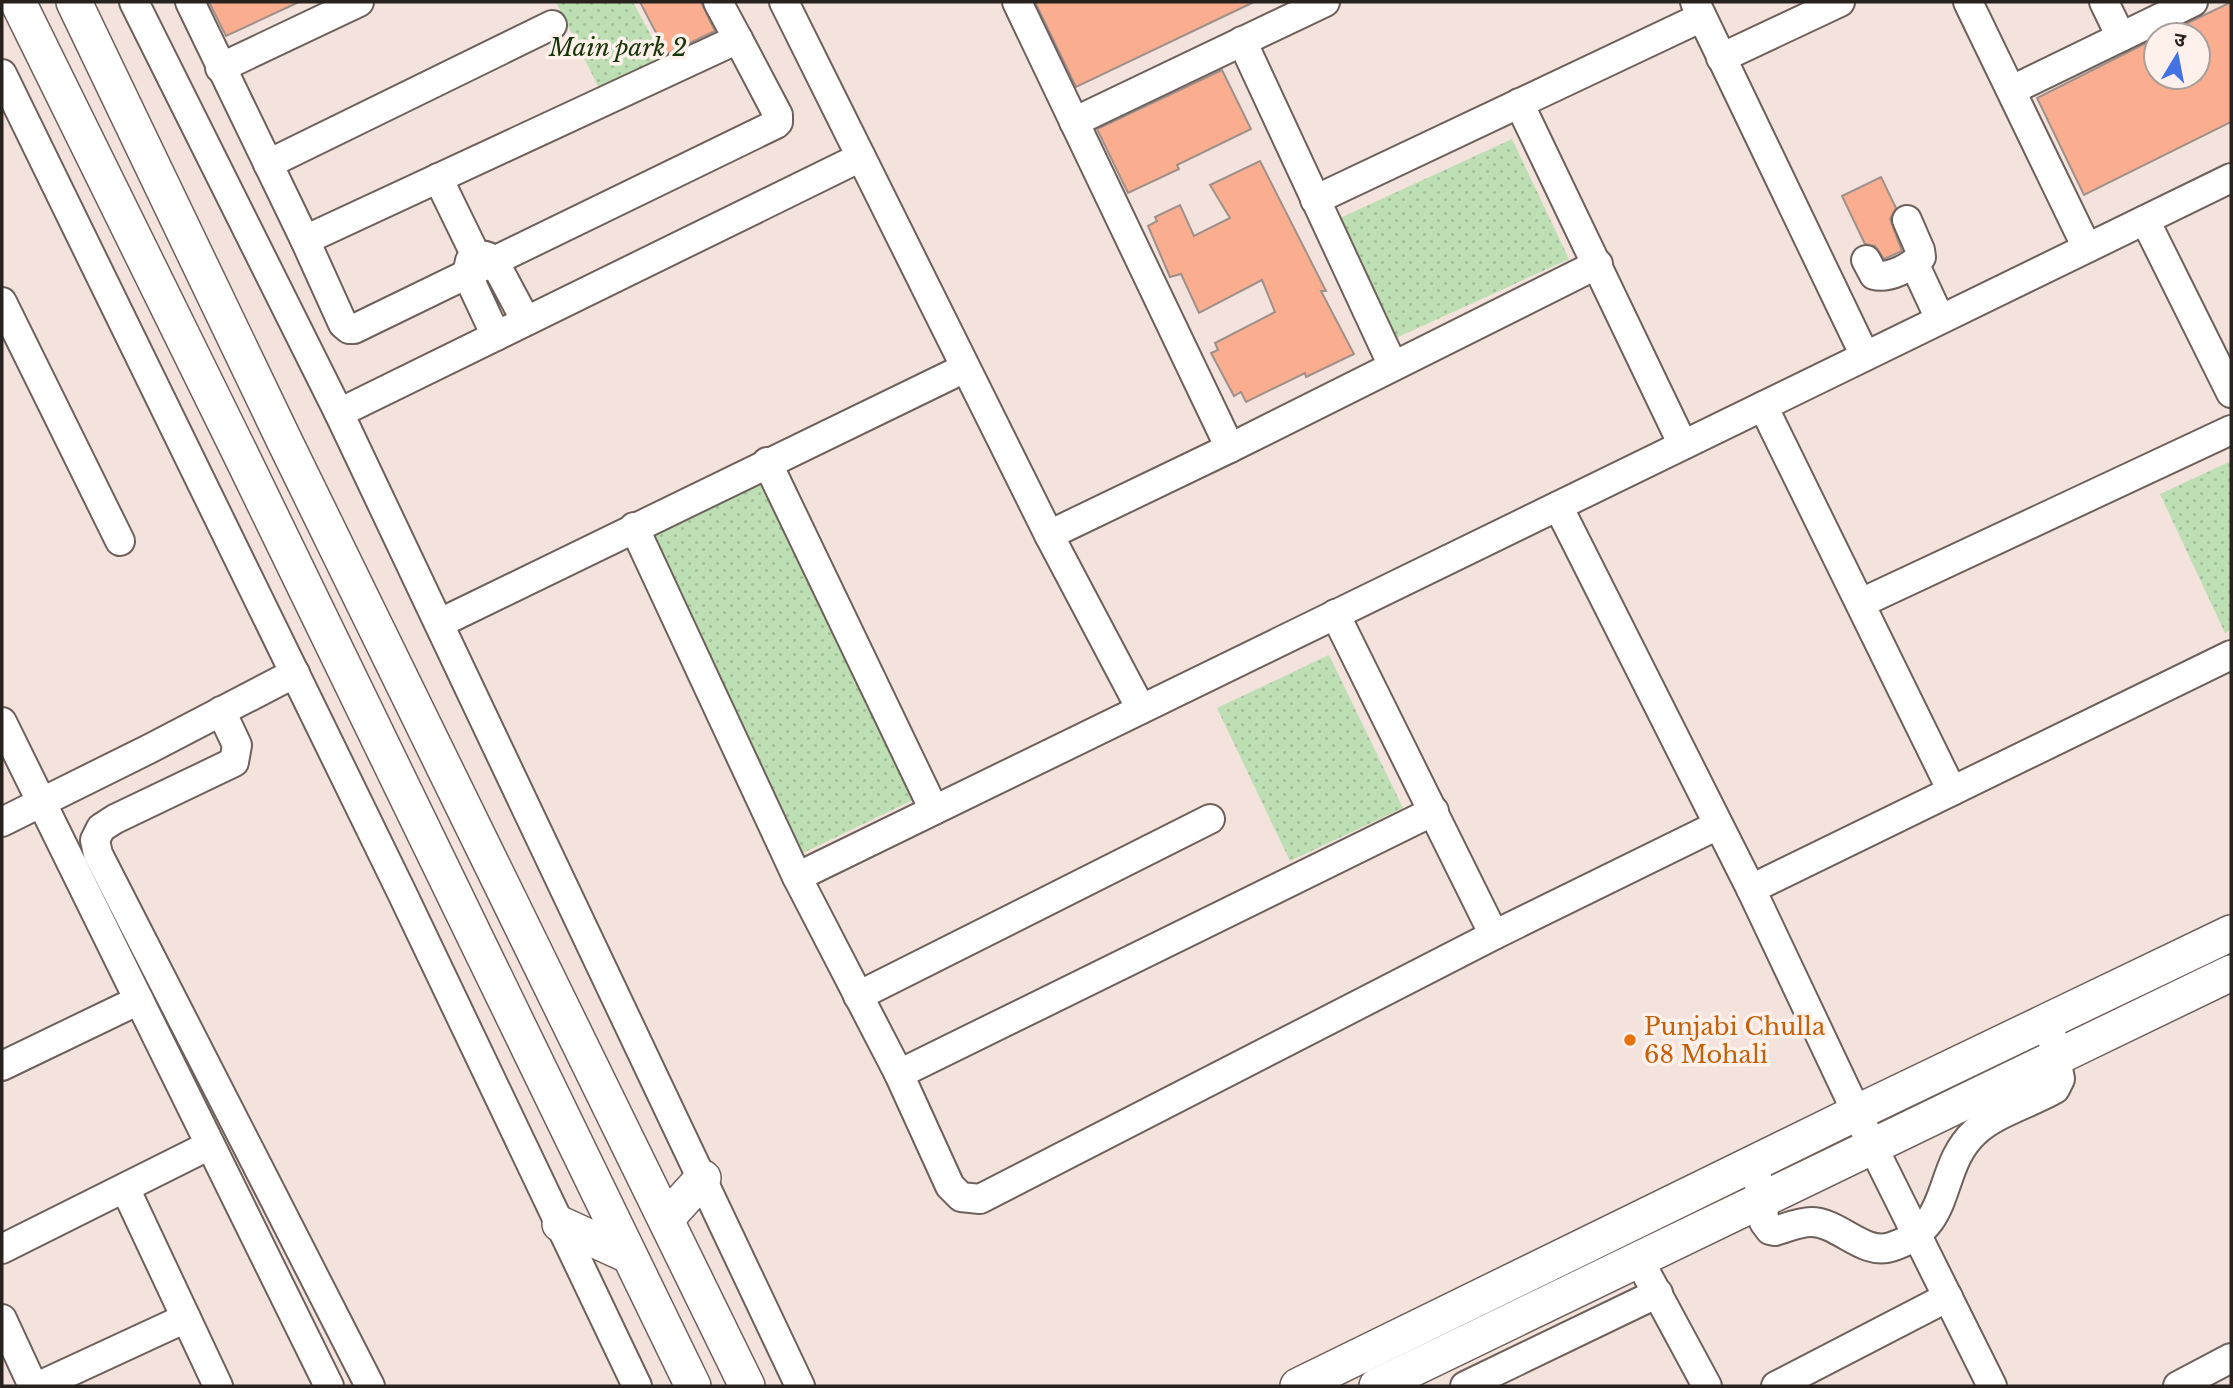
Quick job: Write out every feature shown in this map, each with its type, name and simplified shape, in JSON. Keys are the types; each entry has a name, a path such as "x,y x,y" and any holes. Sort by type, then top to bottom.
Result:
{"main road":[{"path":"18,2 693,1386"},
{"path":"74,2 296,465 747,1386"},
{"path":"1298,1386 2231,933"},
{"path":"1377,1386 2231,973"},
{"path":"666,1219 703,1178"},
{"path":"560,1224 628,1255"}],"street":[{"path":"134,2 339,413 800,1386"},
{"path":"190,2 343,324 349,329 354,329 479,264 778,122 778,115 718,2"},
{"path":"217,61 314,8 359,2"},
{"path":"784,2 1049,535 1141,709"},
{"path":"1017,2 1230,448"},
{"path":"1074,122 1325,2"},
{"path":"1721,58 1840,2"},
{"path":"1968,2 2087,248"},
{"path":"2104,2 2121,37"},
{"path":"2012,90 2193,2"},
{"path":"1315,200 1519,103 1698,9 1865,356"},
{"path":"268,164 552,25"},
{"path":"304,240 738,39"},
{"path":"1242,41 1393,366"},
{"path":"2,74 295,673 637,1386"},
{"path":"1519,103 1683,445"},
{"path":"339,413 861,157"},
{"path":"438,178 479,264 496,336"},
{"path":"797,877 2231,178"},
{"path":"1866,260 1874,275 1884,277 1921,257 1907,220"},
{"path":"2145,220 2231,393"},
{"path":"1914,263 1940,319"},
{"path":"479,264 526,321"},
{"path":"1049,535 1230,448 1598,264"},
{"path":"2,302 120,541"},
{"path":"440,623 965,368"},
{"path":"1763,406 1952,791"},
{"path":"1861,603 2231,430"},
{"path":"767,462 934,810"},
{"path":"1558,506 1751,889 1873,1147 1992,1386"},
{"path":"634,527 797,877 899,1074 950,1186 961,1197 979,1199 1494,935 1718,825"},
{"path":"1335,614 1494,935"},
{"path":"1751,889 2231,655"},
{"path":"2,822 295,673"},
{"path":"221,711 237,745 234,762 101,828 95,840 97,853 370,1386"},
{"path":"2,722 329,1386"},
{"path":"899,1074 1434,811"},
{"path":"859,996 1210,819"},
{"path":"2,1066 139,1000"},
{"path":"1753,1163 1763,1200 1764,1222 1770,1230 1811,1222 1822,1224 1882,1250 1917,1235 1931,1222 1962,1148 1976,1131 2055,1089 2060,1079 2049,1020"},
{"path":"2,1249 210,1145"},
{"path":"125,1188 218,1386"},
{"path":"1639,1260 1707,1386"},
{"path":"1465,1386 1658,1293"},
{"path":"1776,1386 1948,1297"},
{"path":"39,1386 186,1318"},
{"path":"2,1319 33,1386"},
{"path":"2178,1386 2231,1358"}],"green space":[{"name":"Main park 2","path":"556,2 633,2 667,65 602,94"},
{"path":"1512,139 1569,259 1394,339 1338,219"},
{"path":"2231,461 2231,630 2225,633 2160,494"},
{"path":"761,484 913,800 801,854 649,538"},
{"path":"1329,655 1403,808 1290,861 1217,708"}],"building":[{"path":"209,2 299,2 226,36"},
{"path":"640,2 701,2 715,31 667,54"},
{"path":"1035,2 1254,2 1076,87"},
{"path":"2231,2 2231,122 2084,195 2037,98 2142,45 2142,91 2212,91 2212,21 2192,21"},
{"path":"1222,70 1251,129 1177,165 1179,169 1128,193 1097,129"},
{"path":"1260,161 1326,291 1321,291 1354,354 1306,377 1305,373 1246,402 1241,392 1234,396 1211,353 1218,350 1215,343 1275,312 1262,280 1199,313 1181,274 1170,277 1148,226 1157,221 1155,217 1180,205 1194,236 1230,218 1210,185"},
{"path":"1881,177 1896,208 1890,219 1902,251 1884,259 1875,246 1865,244 1842,196"}],"place":[{"name":"Punjabi Chulla 68 Mohali","path":"1630,1040"}]}
